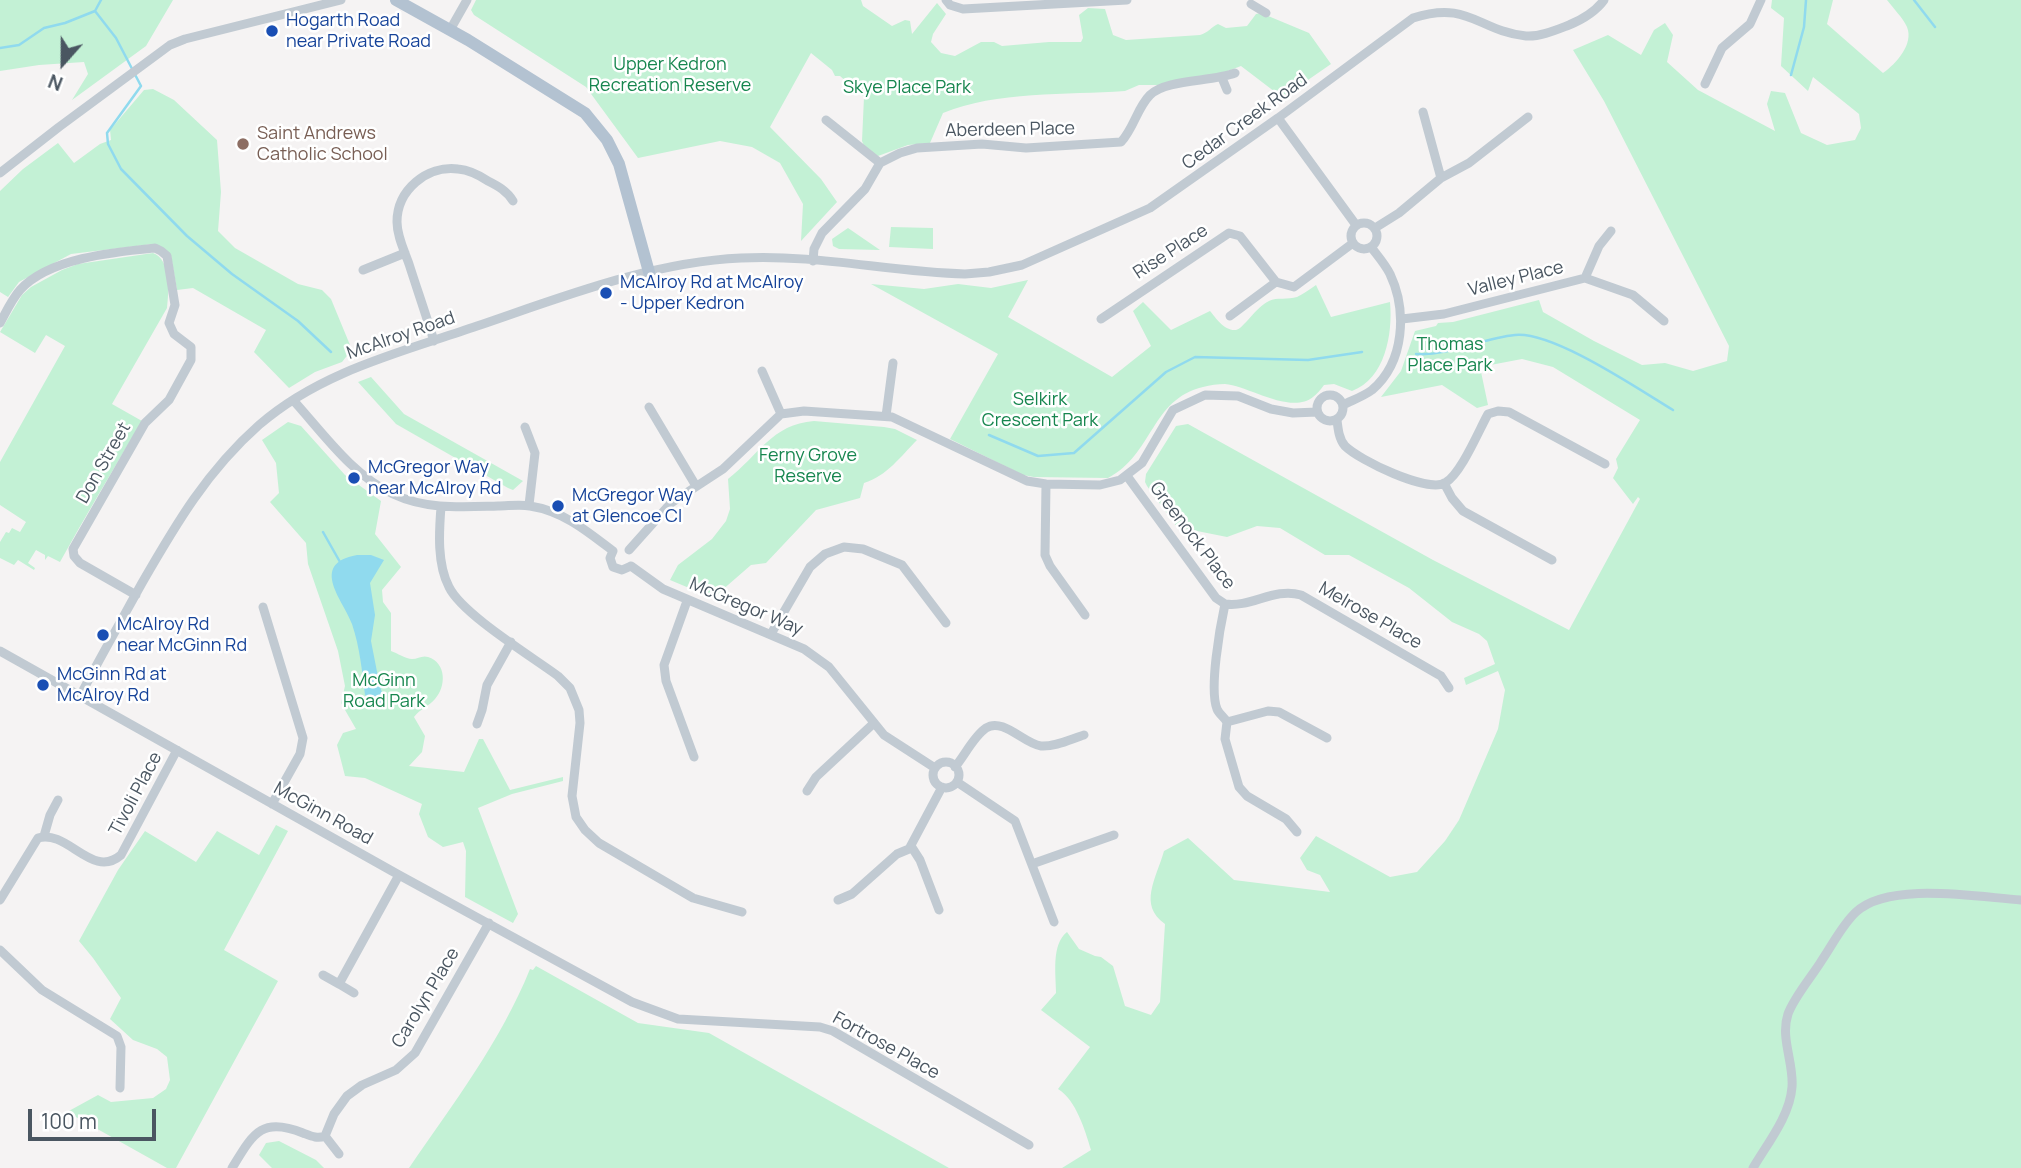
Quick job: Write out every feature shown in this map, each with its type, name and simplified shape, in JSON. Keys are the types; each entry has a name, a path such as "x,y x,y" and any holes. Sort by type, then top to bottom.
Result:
{"main road":[{"path":"396,0 575,105 592,121 607,140 619,164 649,272"}],"street":[{"path":"0,173 166,48 180,41 341,0"},
{"path":"450,30 467,0"},
{"path":"946,0 950,5 963,9 1127,0"},
{"name":"Cedar Creek Road","path":"884,267 965,274 1022,265 1150,208 1413,18 1427,11 1452,7 1527,36 1553,31 1579,21 1604,0"},
{"path":"1705,84 1722,48 1750,23 1761,0"},
{"path":"1244,15 1252,2 1266,13"},
{"name":"Aberdeen Place","path":"880,163 916,148 994,144 1026,148 1121,142 1128,135 1147,97 1156,90 1222,78 1235,73"},
{"path":"1222,78 1227,90"},
{"path":"1423,112 1441,178"},
{"path":"1375,228 1399,213 1441,178 1469,163 1528,117"},
{"path":"1278,118 1356,225"},
{"path":"813,261 814,249 822,233 865,189 880,163 826,120"},
{"path":"434,341 398,231 398,211 407,192 420,177 448,168 470,171 502,189 513,201"},
{"path":"1366,222 1375,228 1377,238 1371,247 1364,249 1353,243 1351,233 1356,225 1366,222"},
{"name":"Valley Place","path":"1402,319 1444,314 1585,278 1599,246 1611,232"},
{"name":"Rise Place","path":"1101,319 1229,233 1240,236 1276,282"},
{"path":"1230,316 1276,282 1293,287 1353,243"},
{"path":"1343,405 1370,392 1381,381 1397,348 1402,319 1401,306 1390,273 1371,247"},
{"name":"Don Street","path":"0,323 25,285 76,259 158,249 169,260 175,305 169,323 174,334 191,347 191,360 166,405 145,423 73,550 80,563 136,595"},
{"path":"363,270 405,253"},
{"name":"McAlroy Road","path":"80,696 186,509 203,485 258,426 293,400 357,367 649,272 695,263 769,257 884,267"},
{"path":"1585,278 1633,295 1664,321"},
{"path":"886,416 893,363"},
{"path":"762,371 781,414"},
{"path":"629,550 671,503 723,470 781,414 804,411 886,416 899,419 940,442 1021,479 1046,484 1107,484 1128,476 1142,463 1173,410 1205,395 1238,396 1271,409 1293,413 1317,412"},
{"path":"1324,396 1338,397 1343,405 1343,414 1336,421 1325,421 1317,412 1318,402 1324,396"},
{"path":"293,400 352,464 375,484 402,498 442,507 529,505 570,520 613,551"},
{"path":"649,407 696,486"},
{"path":"1336,421 1345,445 1403,478 1427,485 1444,483 1457,469 1488,414 1498,411 1509,412 1605,464"},
{"path":"525,428 535,453 529,505"},
{"name":"Greenock Place","path":"1128,476 1216,598 1225,604 1214,692 1218,710 1227,722 1225,739 1239,787 1247,796 1286,819 1297,832"},
{"path":"1444,483 1463,511 1552,560"},
{"path":"1046,484 1045,555 1085,615"},
{"path":"442,507 442,567 447,585 467,610 564,681 575,698 580,723 572,796 576,817 585,830 599,843 693,898 743,912"},
{"path":"621,547 629,550 633,558 631,566 622,570 613,567 610,558 613,551 621,547"},
{"path":"771,634 810,567 825,554 853,547 873,552 906,568 946,624"},
{"name":"McGregor Way","path":"631,566 654,584 687,601 804,649 829,667 890,740 935,768"},
{"name":"Melrose Place","path":"1225,604 1234,605 1279,593 1301,595 1441,676 1449,688"},
{"path":"687,601 664,665 666,681 694,757"},
{"path":"263,607 303,738 300,754 272,804"},
{"path":"477,724 487,685 511,642"},
{"name":"McGinn Road","path":"0,651 399,875 632,1002"},
{"path":"1227,722 1268,711 1279,712 1327,738"},
{"path":"807,791 816,776 874,723"},
{"path":"955,766 984,729 991,726 1004,727 1039,746 1053,745 1084,735"},
{"name":"Tivoli Place","path":"44,836 53,837 100,863 114,861 121,855 177,750"},
{"path":"943,763 955,766 959,774 957,782 949,788 942,787 934,780 935,768 943,763"},
{"path":"957,782 1011,817 1017,825 1054,922"},
{"path":"838,900 852,894 897,854 911,846 942,787"},
{"path":"0,900 34,842 44,836 58,800"},
{"path":"1032,864 1114,835"},
{"path":"911,846 920,860 939,910"},
{"path":"339,984 399,875"},
{"path":"1752,1168 1783,1115 1790,1097 1792,1080 1786,1038 1788,1013 1857,911 1876,898 1914,893 2021,900"},
{"name":"Carolyn Place","path":"325,1136 334,1114 347,1096 362,1084 396,1070 415,1054 489,923"},
{"path":"0,950 42,990 117,1036 121,1047 120,1088"},
{"path":"323,975 354,993"},
{"name":"Fortrose Place","path":"632,1002 678,1018 820,1027 833,1031 1029,1145"},
{"path":"232,1168 251,1138 265,1128 280,1125 315,1137 325,1136 339,1154"}],"green space":[{"path":"0,0 173,0 146,46 72,100 88,74 84,62 0,71"},
{"path":"476,0 861,0 863,6 892,26 905,20 910,21 912,34 937,3 946,14 931,42 941,53 955,56 981,42 994,42 1002,46 1081,42 1083,38 1079,15 1088,8 1105,9 1113,35 1126,40 1200,35 1218,24 1226,28 1247,26 1256,14 1261,13 1309,33 1331,64 1282,98 1241,66 1220,74 1159,85 1139,85 1125,91 1032,95 986,101 943,113 930,143 908,145 878,156 865,148 862,141 864,97 840,76 835,76 832,70 811,53 770,127 821,179 837,202 801,241 803,204 780,163 752,147 720,141 638,158 586,87 474,15 471,10"},
{"name":"Thomas Place Park","path":"1772,0 1833,0 1827,24 1883,73 1906,47 1909,33 1903,20 1887,0 2021,0 2021,1168 1062,1168 1091,1150 1075,1108 1058,1089 1090,1047 1041,1010 1056,993 1056,952 1067,932 1079,949 1101,957 1113,966 1125,1006 1151,1015 1160,1002 1165,924 1152,909 1151,891 1164,851 1188,838 1234,880 1330,892 1320,875 1307,870 1300,858 1316,836 1390,877 1417,872 1445,841 1459,820 1498,729 1505,690 1498,671 1466,685 1464,678 1495,664 1487,641 1479,634 1452,622 1409,588 1349,555 1325,555 1280,528 1257,526 1227,537 1177,527 1147,486 1146,474 1176,426 1188,424 1433,560 1569,630 1640,499 1638,497 1633,504 1613,478 1618,468 1616,459 1640,420 1553,367 1522,359 1480,367 1488,405 1477,408 1442,385 1381,397 1401,371 1415,331 1436,326 1438,323 1453,322 1539,300 1543,312 1642,365 1665,363 1693,371 1727,361 1729,346 1604,101 1573,50 1608,35 1641,55 1654,30 1665,23 1673,35 1667,62 1698,90 1775,131 1767,104 1771,91 1785,93 1801,133 1827,145 1855,140 1861,128 1859,114 1813,77 1808,91 1781,66 1784,18 1771,8"},
{"path":"153,89 174,100 217,140 221,192 218,231 235,248 298,284 322,290 331,299 350,345 350,352 342,362 315,372 289,388 254,352 266,330 193,288 177,290 171,256 165,249 153,244 71,254 19,282 8,297 0,292 0,191 23,169 58,143 74,163 100,144 111,140 110,130 144,90"},
{"path":"891,227 933,228 933,249 889,247"},
{"path":"848,228 880,250 839,249 833,246 832,239"},
{"path":"153,253 159,256 166,269 167,308 112,404 142,421 60,562 48,556 45,560 45,555 36,550 28,563 34,570 18,560 14,565 0,558 0,542 12,528 20,532 26,522 0,505 0,462 65,346 46,335 35,353 0,332 22,295 62,270 78,264"},
{"name":"Selkirk Crescent Park","path":"1028,280 1008,317 1112,377 1151,346 1133,311 1143,302 1171,330 1210,311 1224,326 1236,330 1269,301 1297,297 1316,285 1331,317 1390,302 1390,328 1379,366 1372,377 1352,391 1334,384 1324,385 1313,397 1304,402 1293,403 1225,384 1203,387 1186,393 1173,403 1135,456 1108,478 1034,477 1023,475 950,439 998,354 871,284 924,289 958,284 991,288"},
{"path":"371,377 404,414 523,481 513,490 508,488 396,424 358,382"},
{"name":"Ferny Grove Reserve","path":"814,421 895,429 917,440 887,471 864,483 860,498 816,510 766,563 751,565 713,598 670,580 678,565 712,539 726,521 730,509 728,479 776,435 799,423"},
{"name":"McGinn Road Park","path":"288,422 301,426 345,475 381,501 375,534 401,567 382,590 383,602 391,613 391,651 410,659 428,657 439,664 443,682 439,694 414,717 425,736 422,752 409,766 464,772 479,739 483,739 510,790 563,777 563,781 512,794 478,808 518,914 513,923 465,897 466,851 463,842 443,847 428,837 419,814 422,804 365,778 345,776 337,745 343,733 356,729 341,703 345,686 338,651 308,564 306,543 270,502 279,493 276,463 262,440"},
{"path":"276,825 288,831 224,950 278,981 176,1168 167,1168 67,1112 98,1095 111,1102 153,1098 166,1089 170,1080 167,1057 157,1049 133,1040 110,1019 121,998 79,941 118,870 145,831 196,862 217,831 259,855"},
{"path":"536,966 638,1023 709,1033 949,1168 409,1168 491,1047 530,969 533,970"},
{"path":"279,1141 316,1160 324,1168 272,1168 259,1155 266,1143"}],"water":[{"path":"357,555 371,555 384,560 370,583 375,615 371,641 385,700 377,705 365,695 355,633 333,584 334,566"}],"waterway":[{"path":"0,48 19,45 44,28 95,11 101,0"},
{"path":"1791,75 1804,27 1806,0"},
{"path":"1914,0 1935,27"},
{"path":"95,11 116,38 141,86 107,133 108,144 121,169 187,236 232,274 298,321 331,352"},
{"path":"1416,354 1441,352 1515,335 1531,336 1572,351 1673,410"},
{"path":"989,435 1038,456 1074,453 1166,372 1195,357 1308,360 1362,352"},
{"path":"323,532 340,562"}],"place":[{"name":"Hogarth Road near Private Road","path":"272,31"},
{"name":"Saint Andrews Catholic School","path":"243,144"},
{"name":"McAlroy Rd at McAlroy - Upper Kedron","path":"606,293"},
{"name":"McGregor Way near McAlroy Rd","path":"354,478"},
{"name":"McGregor Way at Glencoe Cl","path":"558,506"},
{"name":"McAlroy Rd near McGinn Rd","path":"103,635"},
{"name":"McGinn Rd at McAlroy Rd","path":"43,685"}],"park label":[{"name":"Upper Kedron Recreation Reserve","path":"670,75"},
{"name":"Skye Place Park","path":"907,88"}]}
